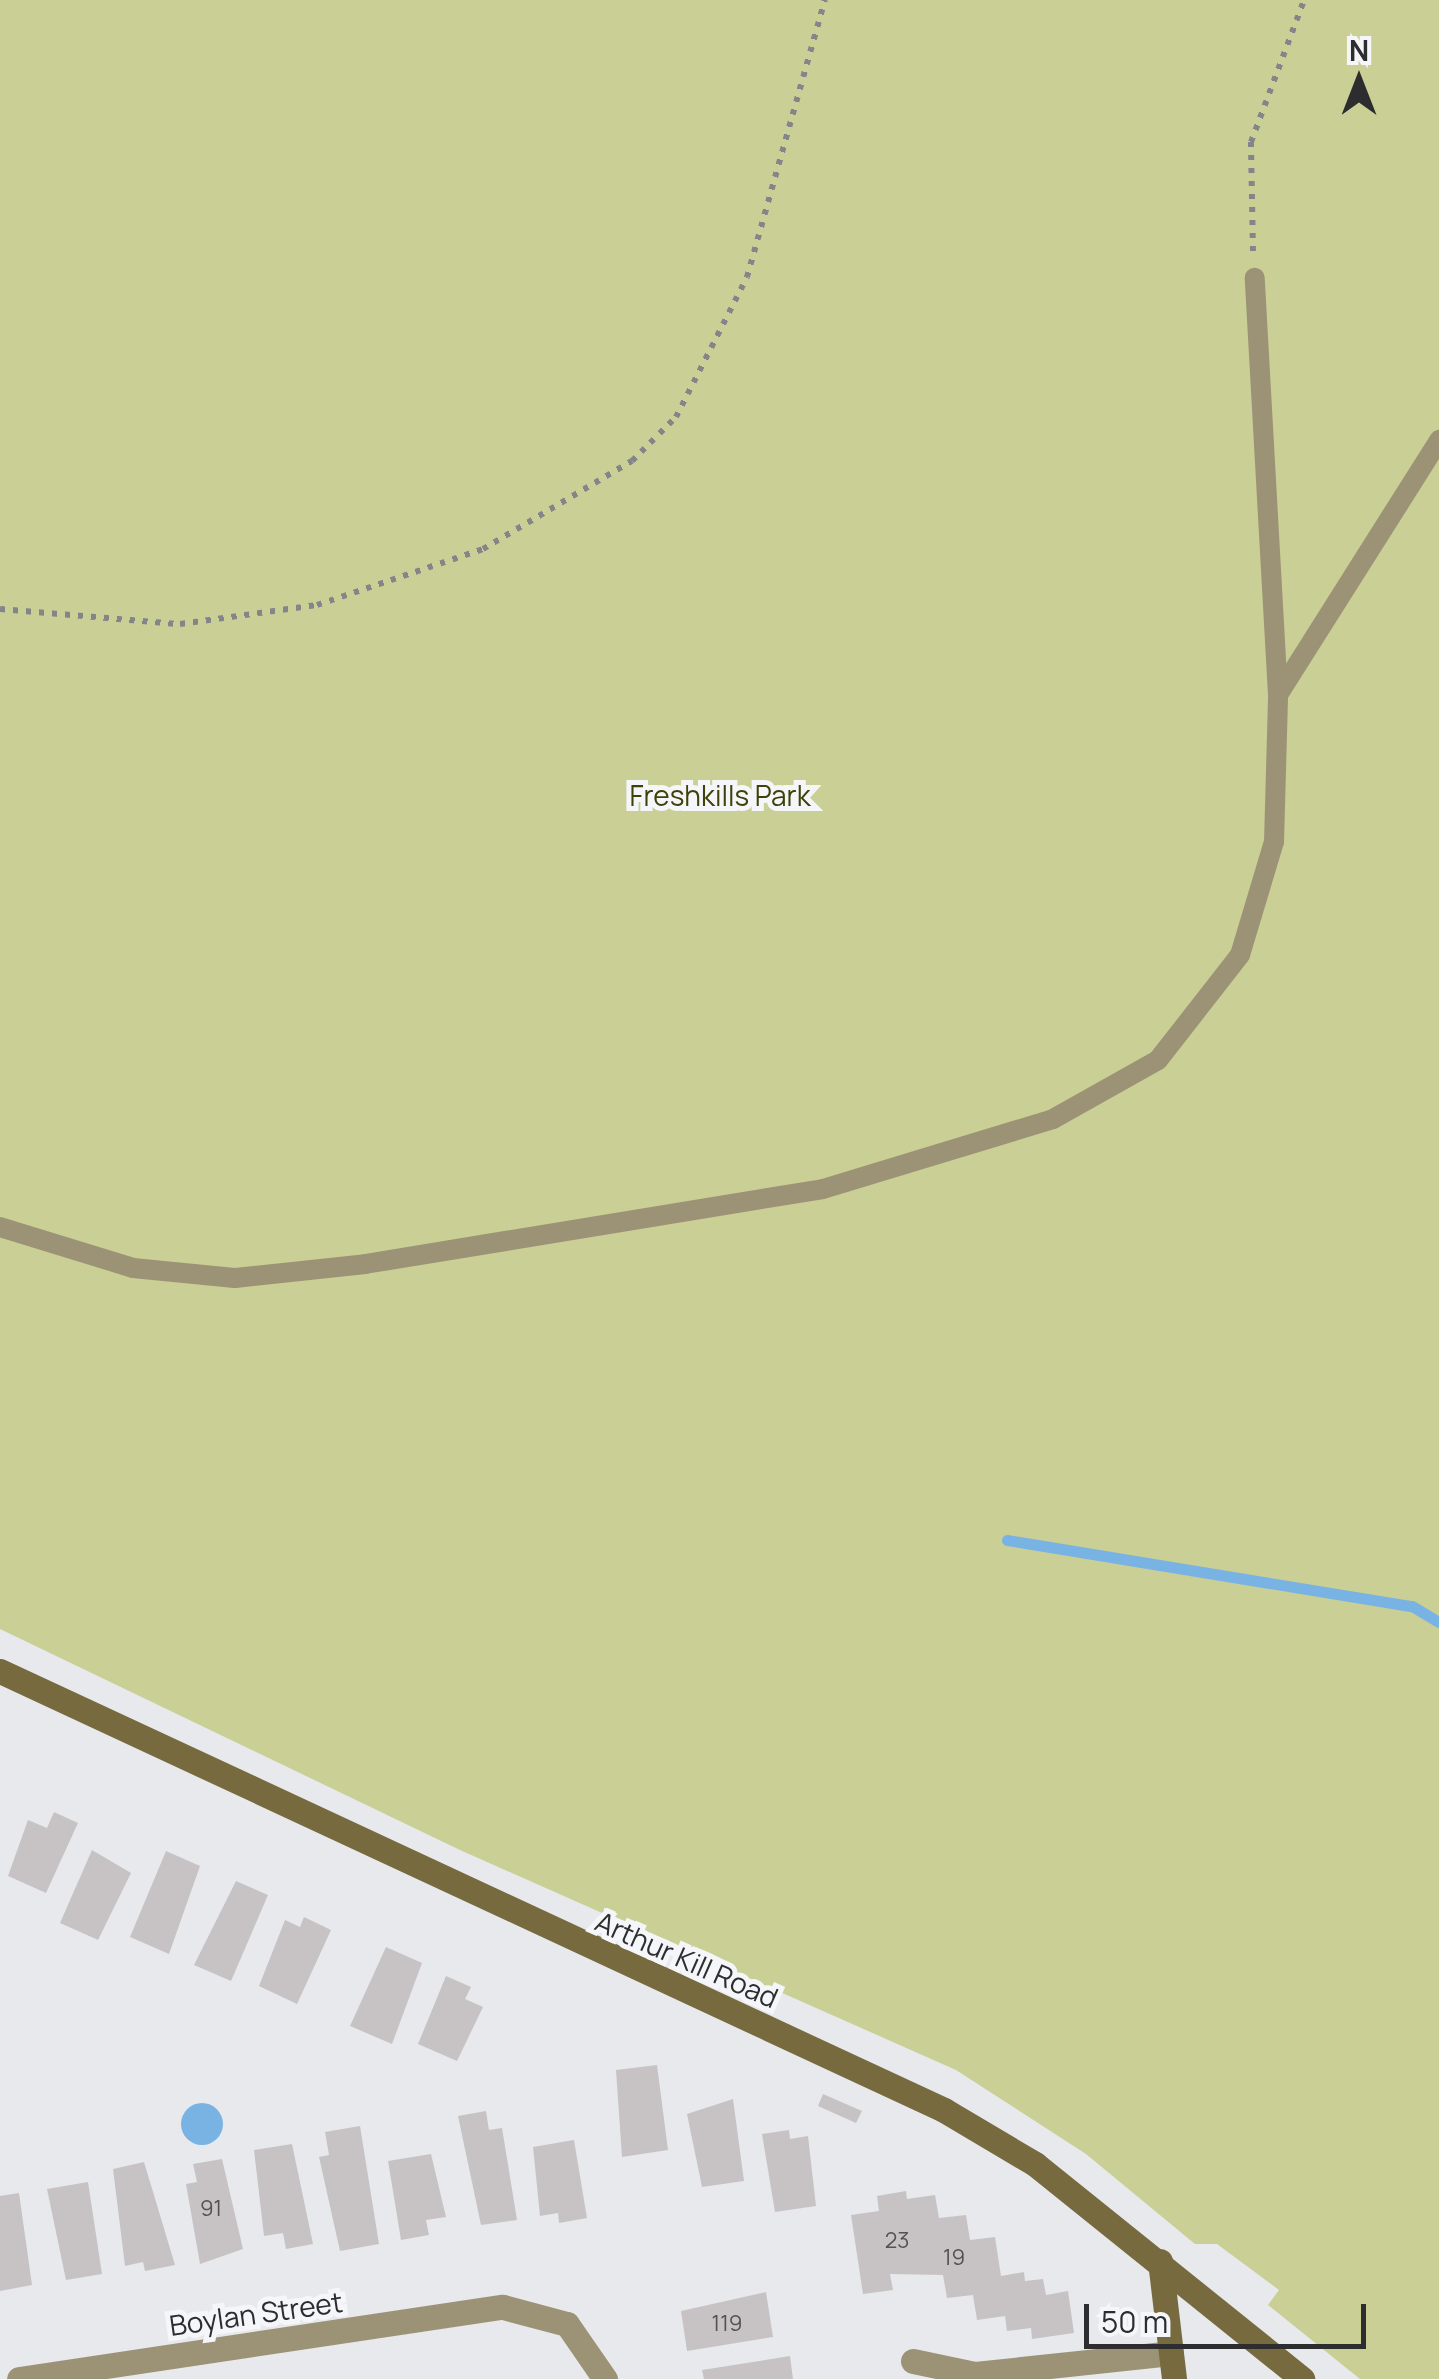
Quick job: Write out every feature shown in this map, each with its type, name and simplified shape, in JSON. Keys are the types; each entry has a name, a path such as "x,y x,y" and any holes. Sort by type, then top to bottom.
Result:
{"street":[{"name":"Arthur Kill Road","path":"0,1671 944,2110 1035,2164 1302,2379"},
{"path":"912,2362 975,2374 1172,2366 1160,2261"},
{"name":"Boylan Street","path":"18,2379 503,2307 567,2324 605,2379"}],"lane":[{"path":"0,1227 133,1268 271,1276 748,1204 973,1150 1053,1120 1158,1060 1240,955 1269,878 1278,695 1255,278"},
{"path":"1278,695 1439,440"}],"path":[{"path":"0,609 180,624 317,605 484,548 632,461 676,417 747,277 826,0"},
{"path":"1255,278 1251,142 1304,0"}],"green space":[{"name":"Freshkills Park","path":"0,0 1439,0 1439,2379 1360,2379 1268,2305 1279,2290 1217,2244 1195,2244 1086,2154 956,2070 460,1850 0,1629"}],"water":[{"path":"202,2103 217,2109 223,2124 217,2139 202,2145 187,2139 181,2124 187,2109"}],"building":[{"path":"54,1812 78,1823 46,1893 8,1876 28,1820 47,1828"},
{"path":"92,1850 131,1873 98,1940 60,1923"},
{"path":"166,1851 200,1866 169,1954 130,1937"},
{"path":"236,1881 268,1895 231,1981 194,1965"},
{"path":"304,1917 331,1930 297,2004 259,1986 285,1920 300,1927"},
{"path":"386,1947 422,1963 392,2044 350,2026"},
{"path":"446,1976 471,1987 465,1999 483,2007 457,2061 418,2044"},
{"path":"657,2065 668,2150 622,2157 616,2070"},
{"path":"823,2094 862,2111 856,2123 818,2106"},
{"path":"733,2099 744,2181 702,2187 687,2114"},
{"path":"486,2111 489,2130 502,2128 517,2220 481,2225 458,2116"},
{"path":"360,2126 379,2244 340,2251 319,2157 329,2155 325,2132"},
{"path":"789,2130 790,2139 808,2136 816,2206 775,2212 762,2134"},
{"path":"574,2140 587,2218 559,2223 558,2213 540,2216 533,2147"},
{"path":"292,2144 313,2244 286,2249 283,2233 264,2236 254,2150"},
{"path":"431,2154 446,2217 426,2220 429,2235 401,2240 388,2161"},
{"path":"222,2159 243,2249 200,2264 186,2184 197,2182 193,2164"},
{"path":"144,2162 175,2265 145,2271 143,2262 125,2266 113,2169"},
{"path":"88,2182 102,2274 66,2280 47,2189"},
{"path":"906,2191 907,2199 935,2195 939,2218 966,2215 970,2240 995,2237 1001,2276 1024,2272 1025,2281 1043,2279 1046,2295 1068,2291 1074,2333 1032,2339 1031,2328 1007,2331 1005,2316 977,2320 973,2295 947,2298 943,2275 890,2274 893,2290 863,2294 851,2215 879,2211 877,2196"},
{"path":"19,2193 32,2285 0,2291 0,2196"},
{"path":"766,2292 773,2337 687,2351 681,2311"},
{"path":"790,2356 793,2379 704,2379 702,2370"}],"waterway":[{"path":"1007,1540 1412,1606 1439,1622"}]}
